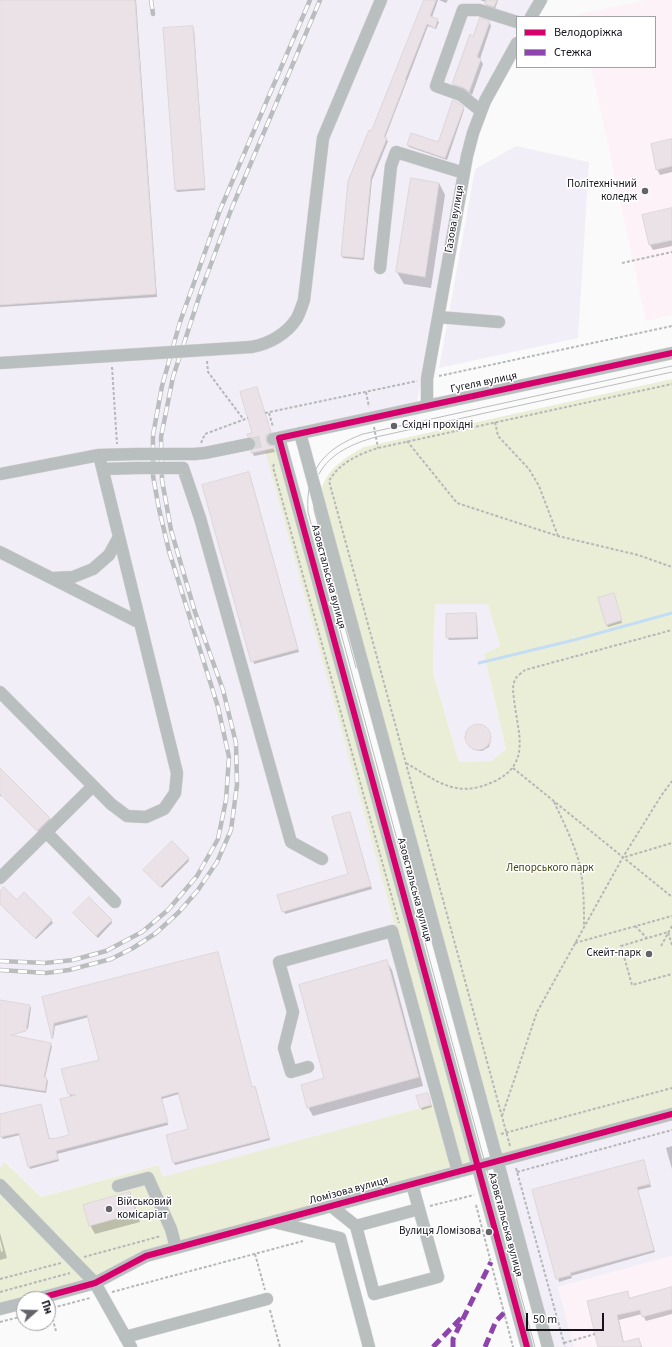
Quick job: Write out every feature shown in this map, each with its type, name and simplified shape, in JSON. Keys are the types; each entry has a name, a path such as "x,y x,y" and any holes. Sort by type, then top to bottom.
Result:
{"street":[{"path":"0,363 251,347 258,346 272,340 285,332 297,318 304,300 323,138 381,0"},
{"path":"532,16 541,0"},
{"path":"481,111 461,95 436,86 463,10 478,10 516,22"},
{"name":"Газова вулиця","path":"427,405 427,379 464,172 473,133 485,102 516,45"},
{"path":"380,268 390,166 396,152 464,172"},
{"path":"438,317 499,322"},
{"name":"Гугеля вулиця","path":"276,438 672,353"},
{"name":"Азовстальська вулиця","path":"300,433 548,1347"},
{"name":"Азовстальська вулиця","path":"276,438 479,1166 527,1347"},
{"path":"0,474 99,455 205,454 249,444"},
{"path":"0,692 111,804 127,816 146,818 164,809 175,793 177,773 99,455"},
{"path":"103,469 183,468 200,518 291,842 322,859"},
{"path":"52,578 73,577 93,569 109,555 119,536"},
{"path":"0,552 140,623"},
{"path":"0,878 93,786"},
{"path":"46,832 115,902"},
{"path":"308,1067 291,1072 284,1048 293,1012 279,962 392,931 458,1172"},
{"name":"Ломізова вулиця","path":"56,1294 95,1283 146,1256 672,1114"},
{"path":"118,1186 148,1178 172,1233 176,1248"},
{"path":"331,1206 356,1226 374,1294 438,1277 412,1184"},
{"path":"0,1186 95,1283 128,1342 267,1299"},
{"path":"356,1226 419,1209"},
{"path":"273,1222 340,1238 369,1347"},
{"path":"0,1309 16,1304"}],"path":[{"path":"622,263 672,252"},
{"path":"265,413 672,326"},
{"path":"112,356 117,439"},
{"path":"207,360 208,372 244,420"},
{"path":"672,384 378,448 359,455 343,465 329,482 506,1133 672,1088"},
{"path":"206,434 248,418"},
{"path":"495,422 498,436 529,469 539,486 558,536"},
{"path":"407,441 457,503 558,536 638,555 672,567"},
{"path":"273,466 399,924"},
{"path":"406,763 447,787 465,790 483,787 499,779 513,768 520,750 520,730 515,710 513,688 516,677 525,670 672,630"},
{"path":"513,768 672,897"},
{"path":"502,1116 537,1012 623,858 672,781"},
{"path":"553,801 568,831 579,863 584,895 584,928"},
{"path":"623,858 672,843"},
{"path":"576,943 672,916"},
{"path":"635,926 647,938"},
{"path":"661,946 672,926"},
{"path":"668,932 621,946 632,985 672,974"},
{"path":"668,932 672,945"},
{"path":"517,1172 672,1130"},
{"path":"520,1182 565,1347"},
{"path":"419,1209 473,1195 514,1347"},
{"path":"0,1279 172,1233"},
{"path":"56,1307 305,1240"},
{"path":"0,1292 82,1270"},
{"path":"0,1322 16,1318"},
{"path":"564,1343 595,1334"}],"shaded area":[{"path":"0,0 535,0 526,16 516,16 516,34 480,99 462,156 417,403 272,434 443,1102 162,1178 158,1165 41,1197 6,1162 0,1168"},
{"name":"Політехнічний коледж","path":"646,0 672,0 672,315 646,321 591,68 656,68 656,16 580,16 579,14"},
{"path":"516,146 589,162 578,338 439,368 475,169"},
{"path":"435,604 488,604 500,646 484,654 506,749 491,761 459,762 433,673"},
{"path":"672,1118 672,1256 558,1287 574,1347 554,1347 505,1164"},
{"path":"672,1256 672,1347 574,1347 558,1287"}],"green space":[{"name":"Лепорського парк","path":"672,379 672,1110 503,1156 321,491 327,476 332,470 350,455 364,447","holes":["435,604 488,604 500,646 484,654 506,749 491,761 459,762 433,673"]},
{"path":"276,448 472,1163 145,1251 91,1279 47,1291 16,1291 16,1300 0,1304 0,1168 5,1162 41,1197 159,1165 162,1177 443,1102 265,450"}],"building":[{"path":"0,0 135,0 156,294 0,305"},
{"path":"424,0 436,0 430,16 438,19 435,28 427,24 384,137 387,138 371,177 363,258 341,256 348,181 369,130 371,131"},
{"path":"486,0 497,0 494,7 485,4"},
{"path":"480,18 490,21 477,57 481,59 469,92 464,88 452,84 470,34 473,36"},
{"path":"193,26 205,188 175,190 163,28"},
{"path":"453,100 464,107 445,158 407,145 411,133 438,142"},
{"path":"672,139 672,166 656,170 651,144"},
{"path":"411,178 439,183 425,277 396,272"},
{"path":"672,208 672,240 649,245 642,215"},
{"path":"257,387 271,432 266,436 266,441 268,444 274,446 274,448 251,453 251,451 256,447 256,443 254,439 248,437 247,434 252,433 240,392"},
{"path":"249,472 298,649 251,662 202,485"},
{"path":"614,593 622,620 606,625 598,598"},
{"path":"476,613 477,637 446,638 446,614"},
{"path":"478,724 487,728 491,737 487,746 478,750 469,746 465,737 469,728"},
{"path":"0,768 50,818 37,831 0,794"},
{"path":"350,812 371,886 282,912 277,895 348,874 332,817"},
{"path":"172,841 189,858 160,887 143,870"},
{"path":"4,887 17,900 24,892 52,920 35,938 0,904 0,891"},
{"path":"89,897 112,920 96,936 73,913"},
{"path":"218,952 252,1087 255,1086 269,1138 173,1163 166,1135 188,1129 178,1092 161,1097 168,1122 56,1151 58,1159 28,1167 19,1133 0,1137 0,1114 41,1104 49,1139 69,1135 60,1099 76,1095 68,1094 61,1069 99,1060 87,1015 54,1023 52,1039 42,997"},
{"path":"387,960 419,1077 307,1108 301,1085 324,1078 299,985"},
{"path":"0,1000 30,1005 26,1031 11,1035 51,1043 44,1077 47,1078 45,1091 0,1084"},
{"path":"428,1093 431,1105 420,1108 416,1096"},
{"path":"644,1160 650,1184 637,1187 654,1250 570,1273 571,1275 556,1279 532,1190"},
{"path":"130,1192 136,1213 89,1226 83,1205"},
{"path":"672,1287 672,1309 642,1317 640,1310 617,1315 623,1342 639,1338 641,1347 598,1347 587,1301 628,1291 629,1298"}],"waterway":[{"path":"479,663 574,640 672,613"}],"tunnel":[{"path":"249,444 273,439"}],"tram line":[{"path":"535,1347 308,512 308,497 310,484 320,462 338,446 363,434 672,366"},
{"path":"319,474 329,460 343,450 359,442 376,437 672,372"},
{"path":"314,493 314,510 356,668"}],"railway":[{"path":"151,0 153,14"},
{"path":"0,961 45,963 73,960 106,951 142,932 168,910 197,876 218,839 226,800 229,757 218,707 169,551 159,509 153,476 153,435 162,386 180,322 220,210 310,0"},
{"path":"0,970 46,973 69,970 111,959 133,948 156,933 179,912 198,890 217,862 231,830 237,785 236,743 223,690 195,612 171,530 162,480 161,437 173,377 201,291 231,210 320,0"}],"marked path":[{"path":"453,1347 453,1339 491,1262"},
{"path":"485,1347 496,1321 504,1313"},
{"path":"433,1347 462,1317"}],"cycle path":[{"path":"527,1347 279,438 672,353"},
{"path":"56,1294 95,1283 146,1256 672,1114"}],"place":[{"name":"Політехнічний коледж","path":"645,191"},
{"name":"Східні прохідні","path":"394,426"},
{"name":"Скейт-парк","path":"649,954"},
{"name":"Військовий комісаріат","path":"109,1209"},
{"name":"Вулиця Ломізова","path":"489,1232"}]}
